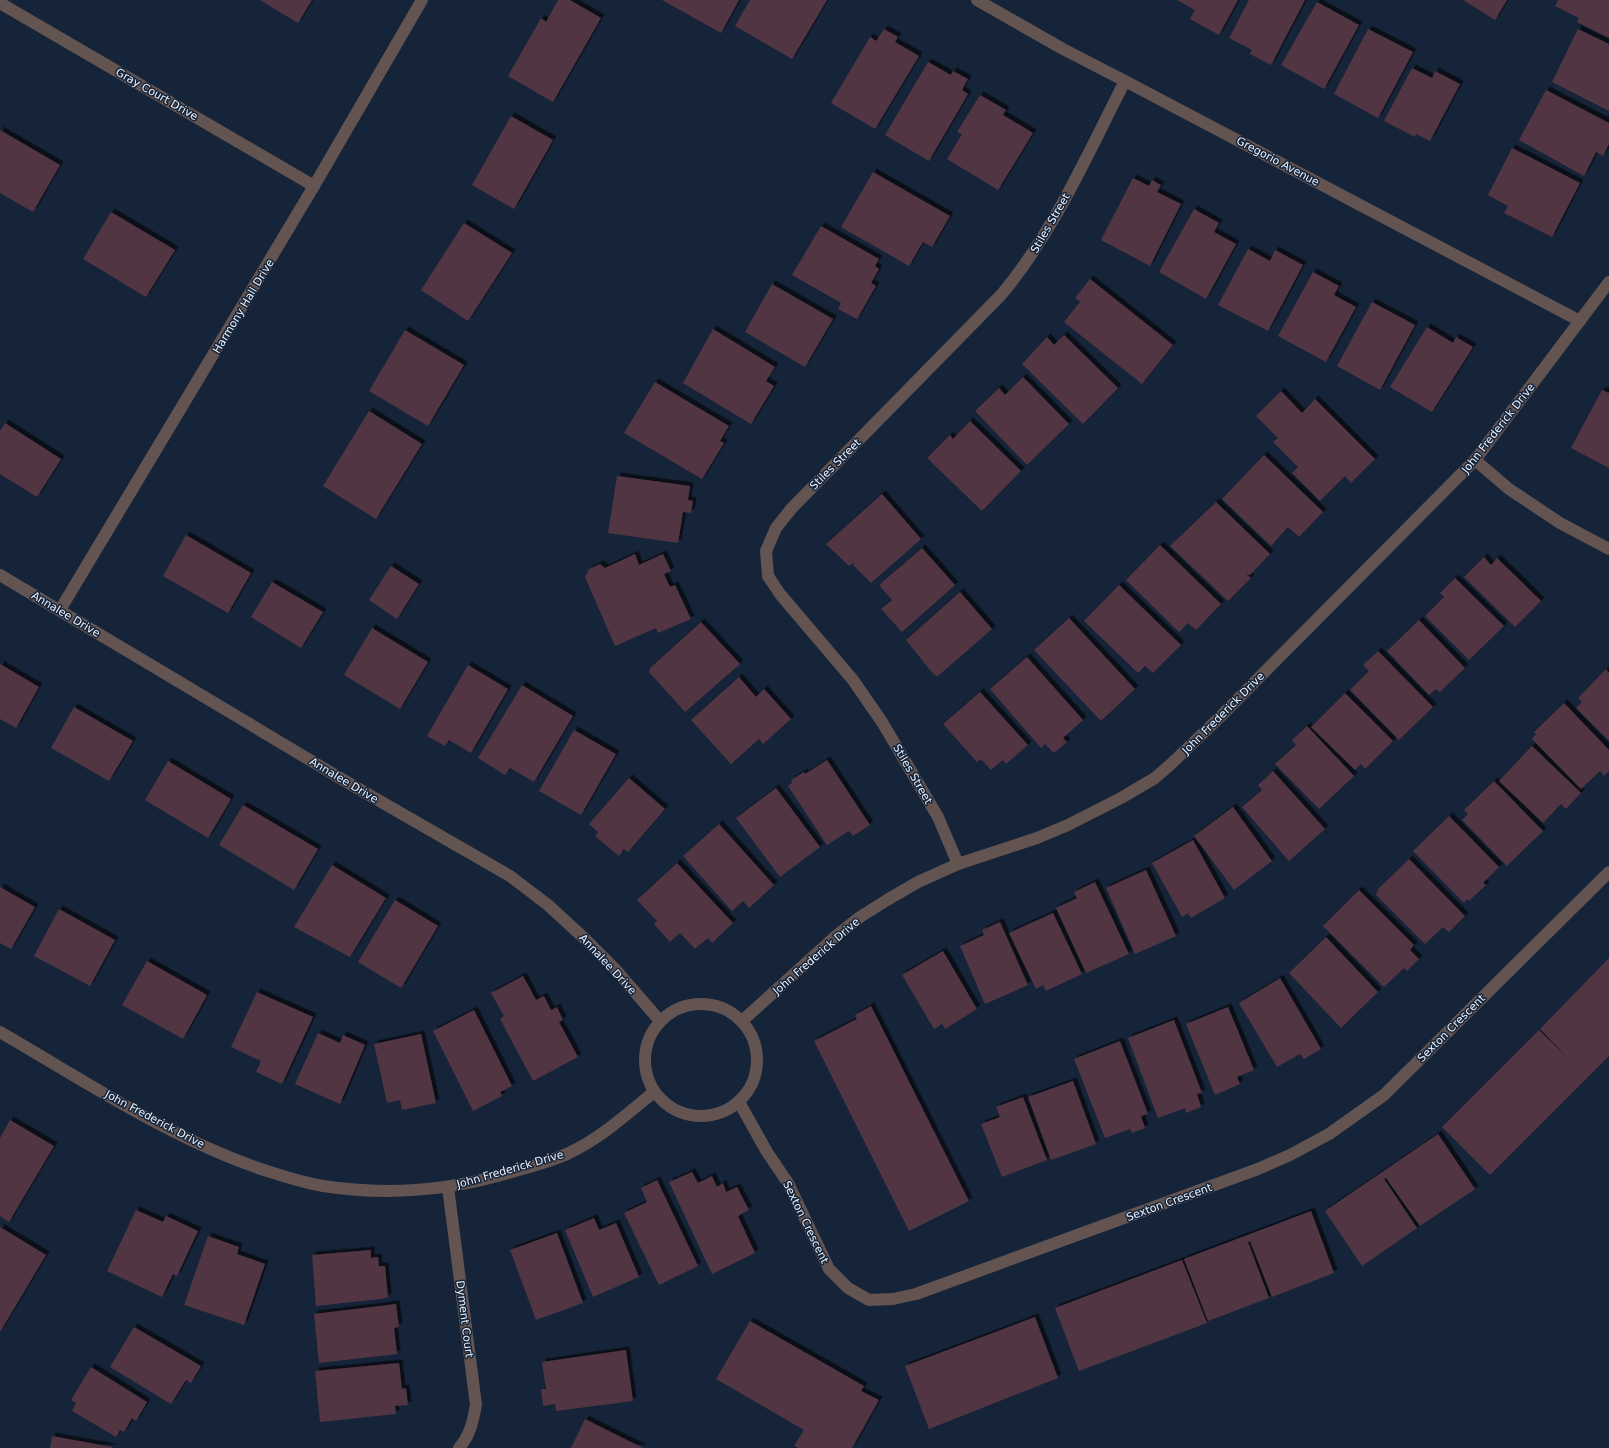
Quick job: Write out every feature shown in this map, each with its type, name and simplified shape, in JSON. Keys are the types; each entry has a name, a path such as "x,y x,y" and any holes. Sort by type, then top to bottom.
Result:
{"street":[{"name":"Harmony Hall Drive","path":"60,610 314,186 422,0"},
{"name":"Gregorio Avenue","path":"978,0 1063,49 1580,321"},
{"name":"Gray Court Drive","path":"0,3 314,186"},
{"name":"Stiles Street","path":"958,864 938,817 882,722 853,680 780,594 768,576 766,551 776,528 791,508 1001,294 1016,276 1037,247 1060,207 1125,81"},
{"name":"John Frederick Drive","path":"742,1021 836,936 860,917 918,882 958,864 1037,838 1068,825 1099,810 1155,778 1219,718 1476,460 1609,282"},
{"path":"1476,460 1508,489 1560,523 1609,549"},
{"name":"Annalee Drive","path":"0,575 345,781 510,876 548,905 585,939 660,1021"},
{"name":"Sexton Crescent","path":"739,1102 767,1152 788,1183 828,1269 848,1288 869,1300 893,1300 916,1294 1258,1169 1290,1155 1329,1134 1384,1095 1609,872"},
{"path":"692,1004 710,1004 728,1010 742,1021 752,1036 757,1053 756,1071 750,1088 739,1102 723,1112 704,1116 686,1114 668,1106 654,1092 647,1078 644,1063 646,1048 651,1033 660,1021 674,1010 692,1004"},
{"name":"John Frederick Drive","path":"0,1032 183,1137 248,1165 289,1178 322,1186 354,1190 401,1190 448,1187 520,1169 569,1153 605,1132 654,1092"},
{"name":"Dyment Court","path":"448,1187 476,1406 472,1426 459,1448"}],"building":[{"path":"260,0 312,0 298,23"},
{"path":"558,0 570,0 601,18 553,102 508,76 541,18 546,22"},
{"path":"662,0 739,0 721,33"},
{"path":"750,0 827,0 792,59 735,26"},
{"path":"1177,0 1238,0 1219,35 1190,19 1195,10"},
{"path":"1249,0 1305,0 1271,65 1250,54 1252,50 1229,38"},
{"path":"1463,0 1507,0 1495,20"},
{"path":"1558,0 1609,0 1609,38 1577,22 1579,18 1555,6"},
{"path":"1317,2 1359,25 1324,89 1281,65"},
{"path":"884,29 898,37 895,42 919,56 875,129 831,103 870,37 876,41"},
{"path":"1368,29 1413,52 1378,118 1334,94"},
{"path":"1578,29 1609,44 1609,111 1552,82"},
{"path":"928,62 951,75 953,71 968,79 962,90 968,94 929,161 885,135"},
{"path":"1412,68 1432,78 1435,71 1460,84 1430,141 1416,134 1415,137 1384,121"},
{"path":"1546,90 1609,123 1609,144 1603,156 1596,152 1584,176 1519,140"},
{"path":"980,95 1006,110 1003,115 1033,133 998,190 947,159 962,134 957,132"},
{"path":"511,116 553,140 514,209 472,185"},
{"path":"0,130 60,165 33,212 0,193"},
{"path":"1512,148 1580,183 1552,237 1504,213 1508,206 1488,195"},
{"path":"873,172 950,216 932,247 923,242 909,266 841,227"},
{"path":"1133,178 1149,186 1152,180 1161,185 1157,192 1181,204 1150,266 1101,240"},
{"path":"1194,209 1219,223 1214,232 1236,244 1206,299 1159,272"},
{"path":"111,212 175,250 146,297 83,259"},
{"path":"464,223 512,253 468,321 421,290"},
{"path":"821,226 879,259 875,266 879,269 871,283 876,286 857,319 838,309 841,303 792,275"},
{"path":"1248,249 1270,261 1275,250 1303,265 1268,331 1218,305"},
{"path":"1313,272 1339,286 1334,295 1356,307 1326,362 1278,336"},
{"path":"1090,279 1173,345 1142,384 1064,322 1080,302 1075,298"},
{"path":"772,284 833,319 805,367 745,332"},
{"path":"1372,302 1415,325 1380,390 1337,366"},
{"path":"1427,327 1453,343 1456,337 1473,347 1432,412 1390,387"},
{"path":"713,329 775,367 766,381 774,386 751,424 683,383"},
{"path":"405,330 464,365 428,426 369,391"},
{"path":"1064,335 1118,388 1083,424 1022,364 1047,337 1054,345"},
{"path":"1023,377 1069,424 1027,465 975,411 999,388 1005,395"},
{"path":"655,382 729,426 720,441 724,443 702,479 624,433"},
{"path":"1602,390 1609,393 1609,468 1571,448"},
{"path":"1281,391 1302,413 1315,399 1375,459 1351,483 1345,476 1320,501 1292,473 1298,467 1273,442 1278,438 1256,416"},
{"path":"369,411 422,444 376,519 323,486"},
{"path":"970,421 1021,471 982,511 927,458 950,435 953,439"},
{"path":"5,423 61,459 37,497 0,474 0,431"},
{"path":"1264,455 1323,512 1299,537 1288,527 1271,546 1222,499"},
{"path":"617,476 690,486 688,500 693,501 691,513 683,512 678,543 608,533"},
{"path":"882,494 921,539 871,583 853,565 854,562 849,566 826,544"},
{"path":"1216,502 1270,554 1250,575 1246,574 1251,578 1228,601 1170,546"},
{"path":"186,535 251,573 228,613 163,576"},
{"path":"1160,545 1221,604 1196,630 1188,623 1179,632 1126,580"},
{"path":"922,548 955,585 902,632 881,609 892,600 879,585"},
{"path":"635,554 639,565 663,554 671,571 664,574 670,587 675,585 691,619 658,633 656,628 615,646 585,577 589,569 600,564 605,568"},
{"path":"1484,557 1491,565 1497,558 1541,601 1515,627 1464,577"},
{"path":"391,566 419,584 397,619 369,600"},
{"path":"1455,578 1504,626 1469,660 1425,616 1444,597 1440,593"},
{"path":"272,582 323,612 301,648 251,617"},
{"path":"1119,585 1181,645 1153,673 1145,666 1138,673 1084,621"},
{"path":"960,592 992,629 938,676 934,675 906,640"},
{"path":"1069,618 1135,689 1101,721 1034,650"},
{"path":"1419,620 1465,668 1440,692 1436,689 1429,695 1387,651"},
{"path":"701,622 740,664 685,712 649,672 650,668"},
{"path":"372,628 428,662 400,709 344,675"},
{"path":"1378,651 1433,707 1399,740 1350,690 1369,671 1363,665"},
{"path":"1027,657 1083,720 1063,738 1067,742 1054,753 1045,744 1041,748 990,689"},
{"path":"0,664 39,687 16,728 0,719"},
{"path":"468,665 508,689 471,753 449,740 445,746 427,736"},
{"path":"1606,669 1609,673 1609,741 1576,708 1582,702 1578,698"},
{"path":"739,677 756,697 764,689 791,719 763,744 759,739 731,764 691,720"},
{"path":"522,685 573,716 534,782 510,768 505,775 478,758"},
{"path":"980,692 1028,745 1006,764 1003,760 991,770 981,759 977,762 943,724"},
{"path":"1345,693 1393,741 1365,769 1361,764 1355,770 1311,727"},
{"path":"1564,703 1609,750 1609,771 1604,776 1600,771 1581,789 1532,739 1536,734 1534,732"},
{"path":"74,707 133,741 109,781 51,748"},
{"path":"1307,726 1354,776 1319,809 1275,764 1296,745 1292,740"},
{"path":"574,730 616,754 581,815 539,791"},
{"path":"1532,746 1581,793 1566,809 1561,804 1543,823 1499,781"},
{"path":"827,760 870,825 853,836 849,831 827,845 788,786 792,783 791,780 804,772 805,774"},
{"path":"168,761 231,799 208,838 145,800"},
{"path":"1273,771 1325,829 1289,861 1242,807 1262,790 1258,785"},
{"path":"629,778 665,809 628,852 624,849 619,856 595,836 598,832 589,824"},
{"path":"1494,781 1543,831 1507,866 1462,820 1468,814 1464,810"},
{"path":"776,788 820,847 780,877 736,818"},
{"path":"243,805 318,849 294,890 219,845"},
{"path":"1233,807 1272,861 1234,890 1194,836"},
{"path":"1449,816 1499,867 1483,883 1486,885 1469,901 1467,899 1464,903 1413,851"},
{"path":"719,824 774,885 749,908 743,901 732,911 683,856"},
{"path":"1193,840 1225,898 1191,918 1188,913 1182,917 1152,863"},
{"path":"1409,859 1465,916 1449,932 1443,927 1425,944 1376,895 1378,889"},
{"path":"677,863 733,923 712,943 708,938 695,949 680,933 670,942 654,924 657,921 637,900"},
{"path":"332,865 386,898 350,957 294,927"},
{"path":"1146,870 1176,936 1135,954 1106,888"},
{"path":"1095,882 1129,954 1086,973 1056,908 1077,898 1074,892"},
{"path":"0,887 35,907 11,949 0,943"},
{"path":"1359,890 1414,945 1410,950 1419,959 1407,971 1404,968 1384,987 1323,926"},
{"path":"395,900 438,926 401,988 358,962"},
{"path":"59,909 115,940 90,986 34,956"},
{"path":"1053,913 1082,974 1046,991 1043,985 1036,989 1009,933"},
{"path":"1000,922 1028,985 985,1004 960,946 984,935 982,930"},
{"path":"1326,937 1378,992 1341,1028 1289,973"},
{"path":"943,951 977,1009 945,1029 942,1024 934,1029 902,975"},
{"path":"1609,958 1609,1056 1490,1175 1442,1127 1539,1030 1572,1062 1540,1029"},
{"path":"147,961 207,995 183,1039 122,1005"},
{"path":"523,976 536,1000 544,996 551,1010 557,1007 563,1020 559,1022 578,1057 533,1081 500,1019 504,1016 491,993"},
{"path":"1280,978 1321,1049 1304,1059 1300,1054 1277,1067 1239,1003"},
{"path":"257,992 313,1017 282,1084 256,1072 261,1061 231,1047"},
{"path":"871,1006 969,1201 909,1231 814,1041 857,1019 855,1015"},
{"path":"1228,1007 1254,1070 1237,1077 1240,1084 1215,1095 1186,1024"},
{"path":"474,1010 512,1086 500,1092 502,1096 473,1111 433,1031"},
{"path":"1174,1020 1202,1093 1197,1094 1201,1107 1186,1113 1185,1108 1158,1118 1128,1038"},
{"path":"318,1033 340,1043 343,1035 365,1045 340,1104 295,1084"},
{"path":"421,1034 436,1103 402,1110 400,1100 387,1103 374,1044"},
{"path":"1120,1041 1148,1114 1141,1116 1145,1128 1132,1133 1130,1129 1105,1138 1074,1059"},
{"path":"1073,1081 1096,1144 1051,1160 1028,1097"},
{"path":"1023,1097 1047,1160 1002,1177 981,1124 1000,1117 996,1107"},
{"path":"10,1120 54,1146 9,1222 0,1216 0,1138"},
{"path":"1438,1134 1475,1189 1420,1226 1386,1178 1384,1179 1417,1228 1362,1266 1325,1211"},
{"path":"692,1172 698,1183 712,1176 717,1187 723,1183 726,1192 737,1187 749,1210 738,1216 755,1253 712,1274 669,1182"},
{"path":"657,1180 698,1266 659,1285 624,1213 647,1202 641,1188"},
{"path":"136,1210 163,1222 166,1216 198,1231 177,1276 173,1274 162,1297 107,1271"},
{"path":"1311,1211 1334,1273 1272,1297 1250,1241 1248,1242 1269,1298 1208,1321 1184,1259"},
{"path":"594,1218 599,1230 616,1223 639,1277 593,1297 565,1230"},
{"path":"0,1227 46,1255 0,1332"},
{"path":"557,1233 583,1303 536,1320 510,1250"},
{"path":"208,1236 239,1247 237,1254 265,1264 244,1325 184,1305"},
{"path":"371,1250 371,1258 378,1257 379,1266 385,1266 388,1297 316,1306 312,1255"},
{"path":"1182,1260 1207,1323 1079,1371 1055,1308"},
{"path":"396,1304 399,1327 394,1328 397,1354 319,1363 314,1314"},
{"path":"1035,1317 1058,1378 929,1429 905,1366"},
{"path":"750,1321 864,1386 861,1391 879,1400 852,1448 798,1448 794,1446 804,1430 716,1379"},
{"path":"134,1327 201,1366 191,1383 186,1380 171,1404 110,1367"},
{"path":"626,1350 633,1401 556,1411 555,1404 543,1406 541,1389 546,1389 542,1362"},
{"path":"399,1363 402,1389 406,1388 408,1405 395,1406 396,1414 320,1422 315,1371"},
{"path":"91,1367 147,1402 136,1421 132,1418 124,1432 120,1430 116,1437 72,1411 76,1403 71,1400"},
{"path":"585,1419 643,1448 571,1448"},
{"path":"52,1436 112,1447 112,1448 50,1448"}]}
